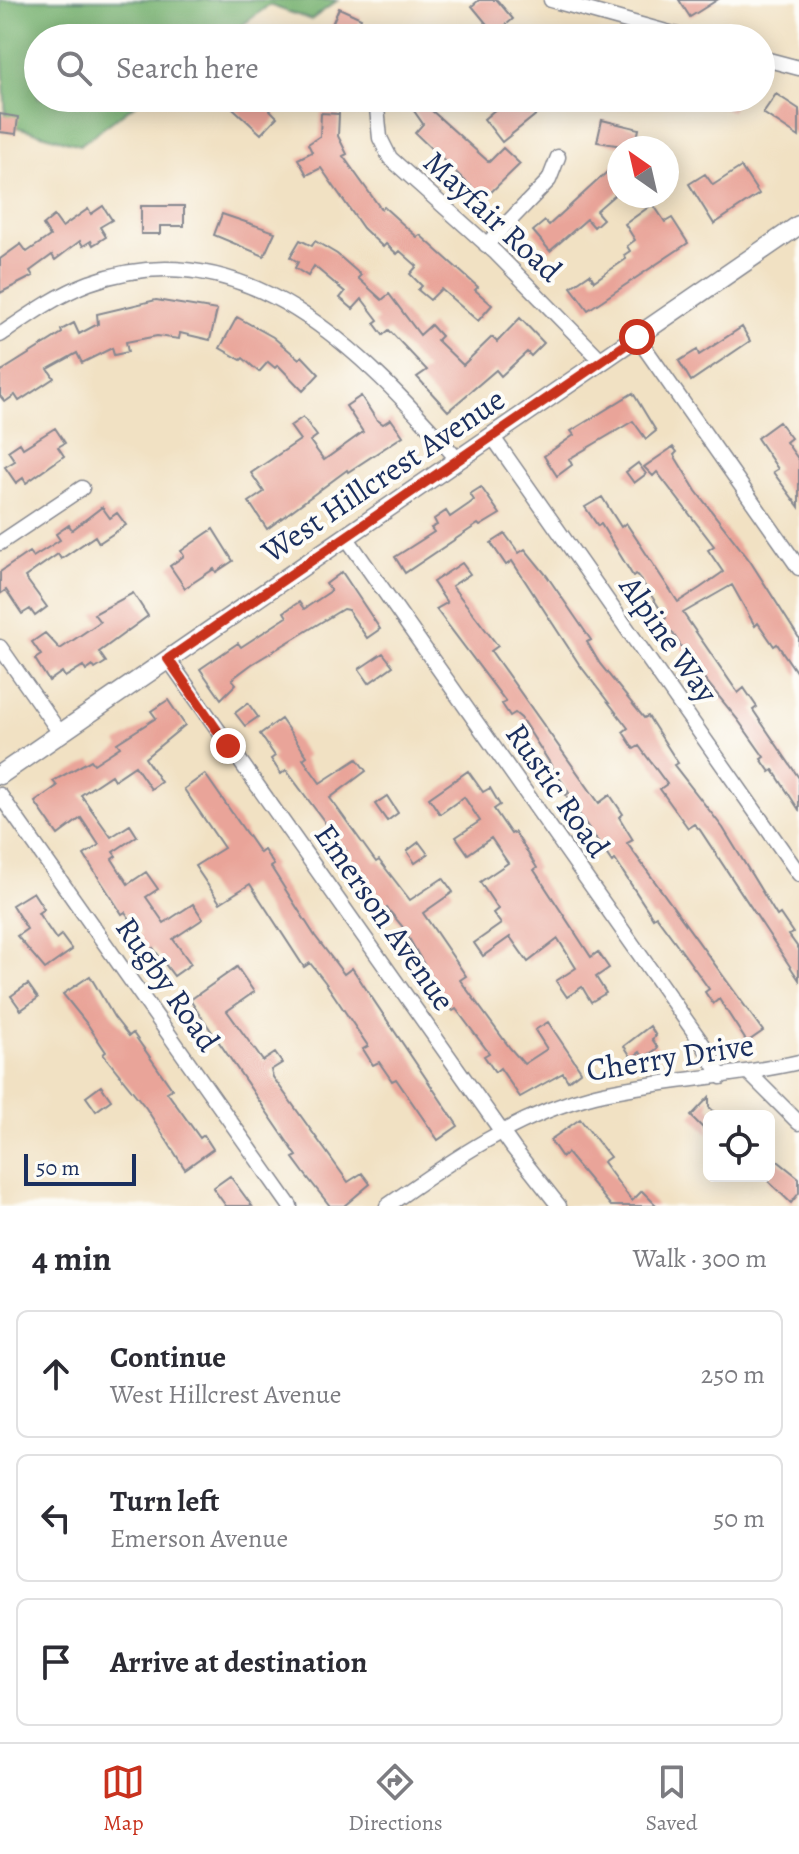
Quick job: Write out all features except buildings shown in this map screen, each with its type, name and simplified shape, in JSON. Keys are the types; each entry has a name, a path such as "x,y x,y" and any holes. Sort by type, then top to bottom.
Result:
{"street":[{"path":"557,1 638,24"},
{"path":"775,62 799,68"},
{"name":"Mayfair Road","path":"377,112 380,138 390,158 486,245 602,361"},
{"path":"486,245 549,180 558,157"},
{"name":"West Hillcrest Avenue","path":"0,775 799,225"},
{"path":"0,335 66,293 109,277 164,269 234,278 266,290 330,334 423,421 458,460"},
{"path":"637,337 799,568"},
{"name":"Alpine Way","path":"492,436 799,874"},
{"path":"0,543 82,488"},
{"name":"Rustic Road","path":"346,537 704,1046 721,1077"},
{"path":"0,647 60,733"},
{"name":"Emerson Avenue","path":"168,659 502,1132 559,1206"},
{"name":"Rugby Road","path":"0,795 290,1206"},
{"name":"Cherry Drive","path":"387,1206 474,1145 595,1095 648,1085 750,1074 799,1062"},
{"path":"750,1074 799,1123"}],"green space":[{"path":"0,0 338,0 311,20 269,5 244,24 24,24 24,112 125,112 80,145 6,124"}],"route":[{"path":"228,746 168,659 637,337"}]}
